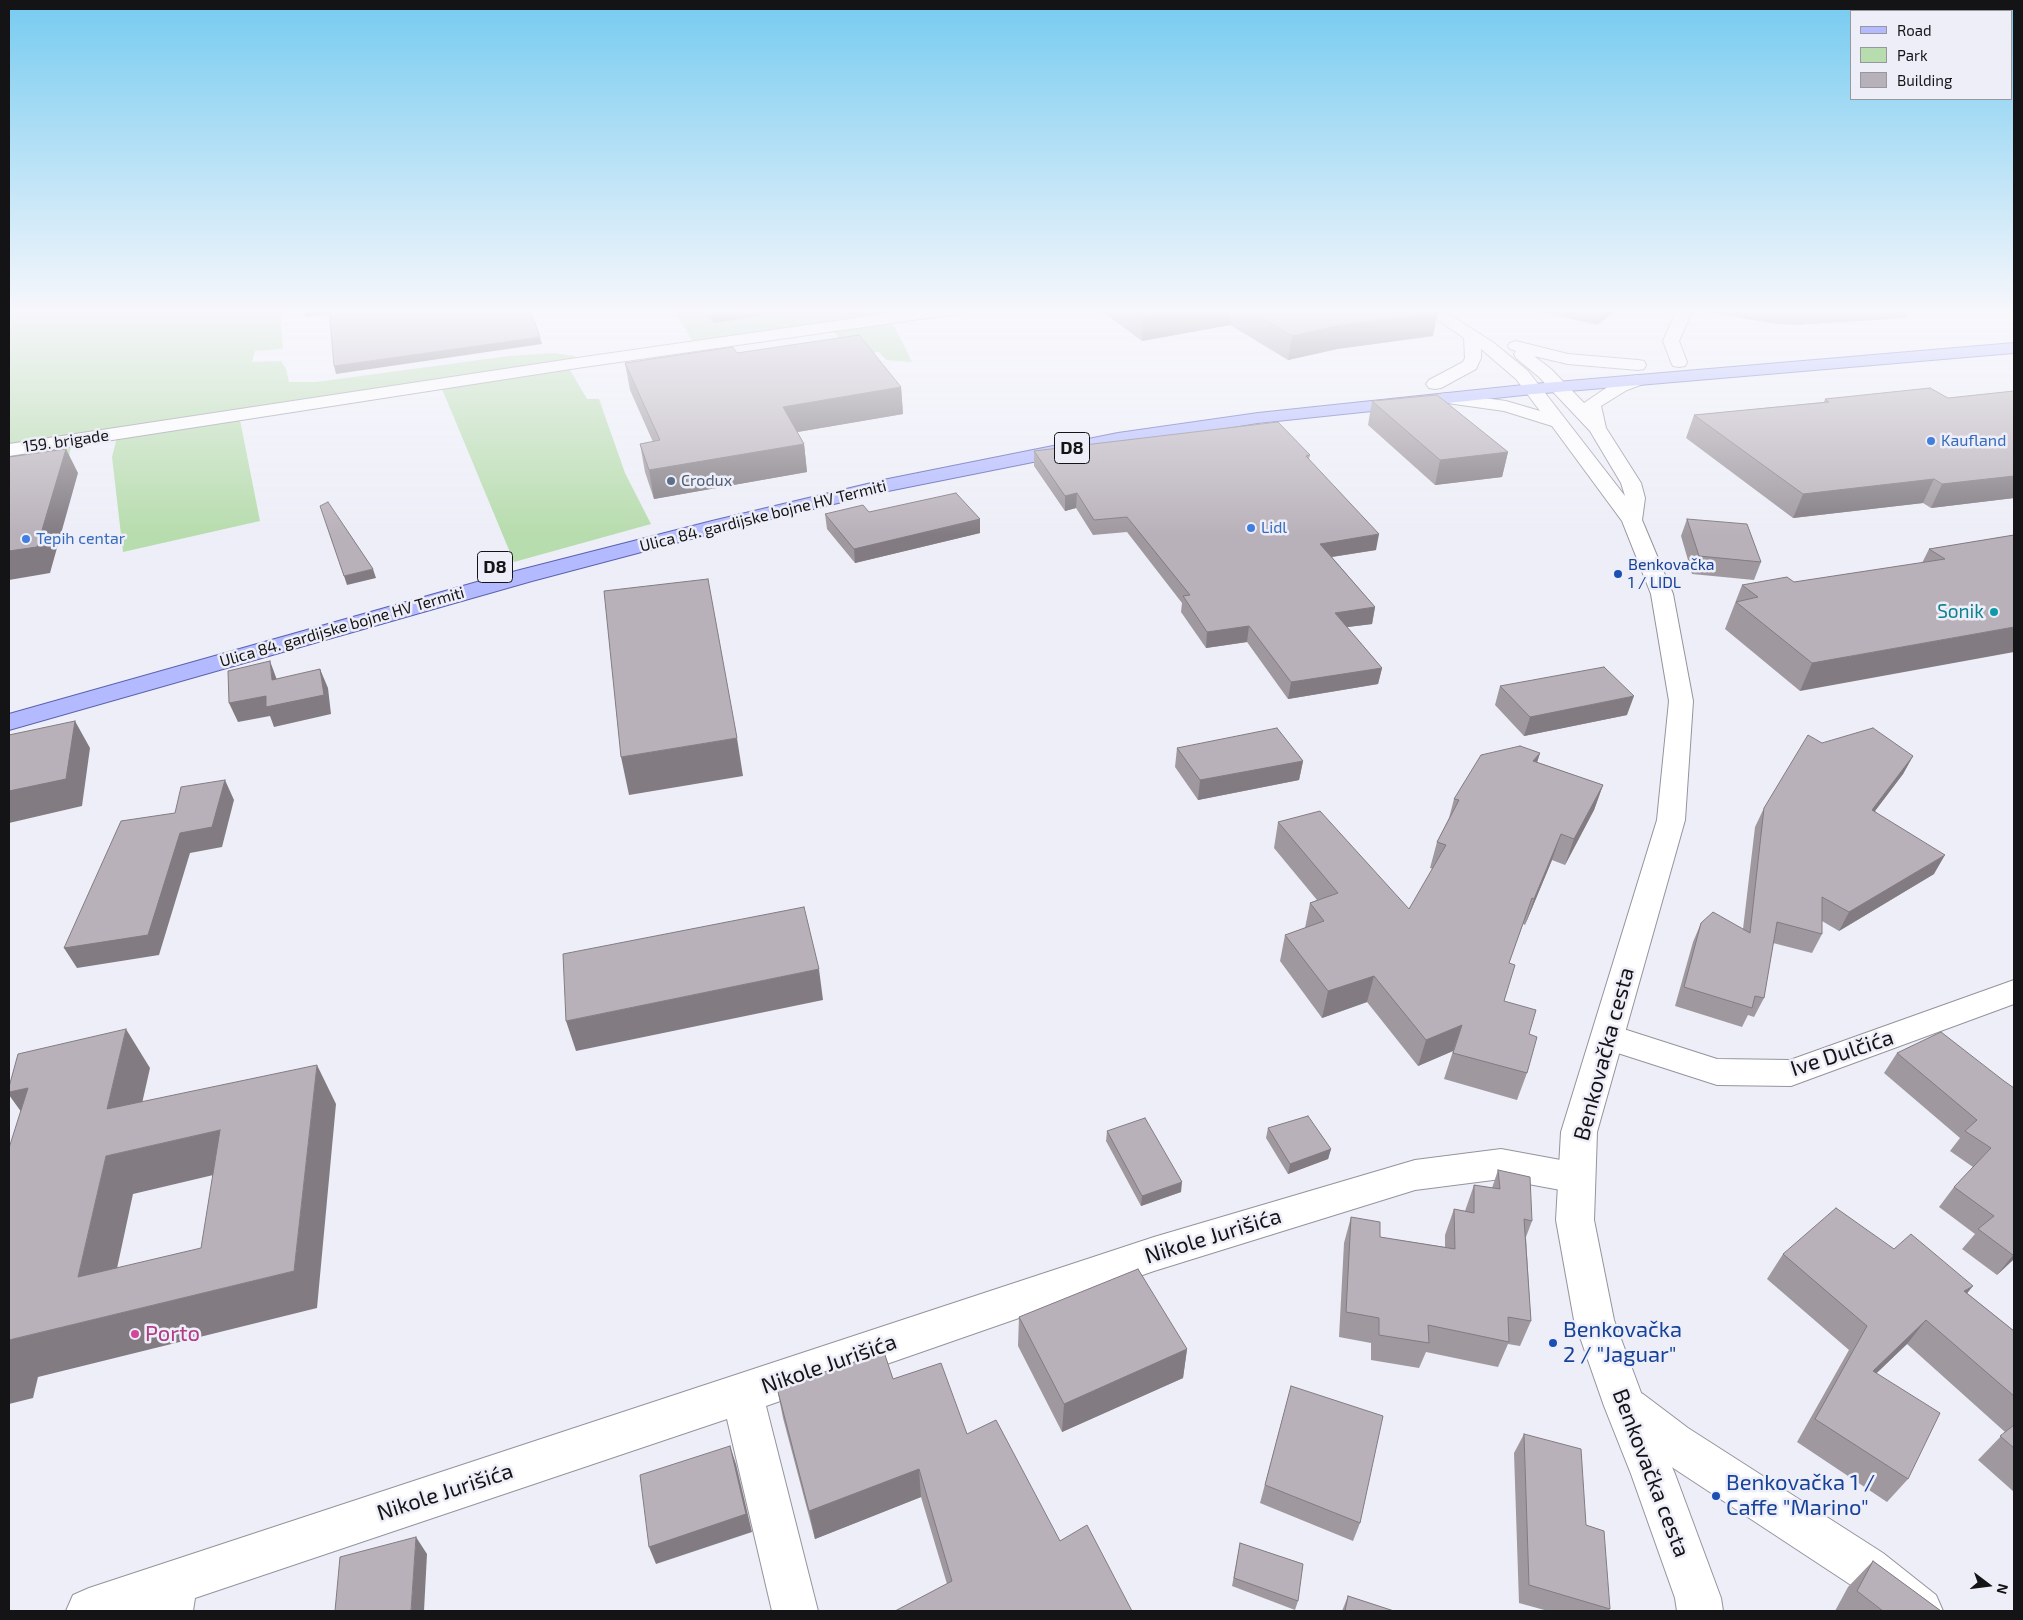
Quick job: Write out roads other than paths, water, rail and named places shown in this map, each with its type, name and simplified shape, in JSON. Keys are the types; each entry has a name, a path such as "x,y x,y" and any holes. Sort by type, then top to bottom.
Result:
{"main road":[{"name":"159. brigade","path":"9,450 436,385"},
{"path":"1441,391 1447,385"},
{"name":"Ulica 84. gardijske bojne HV Termiti","path":"9,703 668,520 877,473 1007,446 1220,410 1502,385"},
{"name":"Benkovačka cesta","path":"1529,385 1632,520 1662,594 1681,701 1671,820 1579,1132 1575,1220 1594,1320 1625,1406 1653,1474 1698,1598 1700,1611"},
{"name":"D8","path":"1547,385 1566,385"},
{"path":"1598,428 1592,404 1623,385"},
{"name":"Benkovačka cesta","path":"1557,386 1598,428 1631,482 1635,498 1632,520"},
{"path":"1441,391 1506,406 1560,423"},
{"name":"Ulica 84. gardijske bojne HV Termiti","path":"9,722 524,576 712,527 888,485 1136,436 1441,391"},
{"name":"Ive Dulčića","path":"1608,1037 1717,1072 1791,1073 2014,992"},
{"name":"Nikole Jurišića","path":"89,1611 172,1598 445,1491 742,1394 1154,1254 1415,1175 1501,1164 1577,1178"},
{"path":"742,1394 795,1611"},
{"path":"1625,1406 1673,1443 1867,1569 1920,1611"}],"place":[{"name":"Kaufland","path":"1931,441"},
{"name":"Crodux","path":"671,481"},
{"name":"Lidl","path":"1251,528"},
{"name":"Tepih centar","path":"26,539"},
{"name":"Benkovačka 1 / LIDL","path":"1618,574"},
{"name":"Sonik","path":"1994,612"},
{"name":"Porto","path":"135,1334"},
{"name":"Benkovačka 2 / \"Jaguar\"","path":"1553,1343"},
{"name":"Benkovačka 1 / Caffe \"Marino\"","path":"1716,1496"}]}
